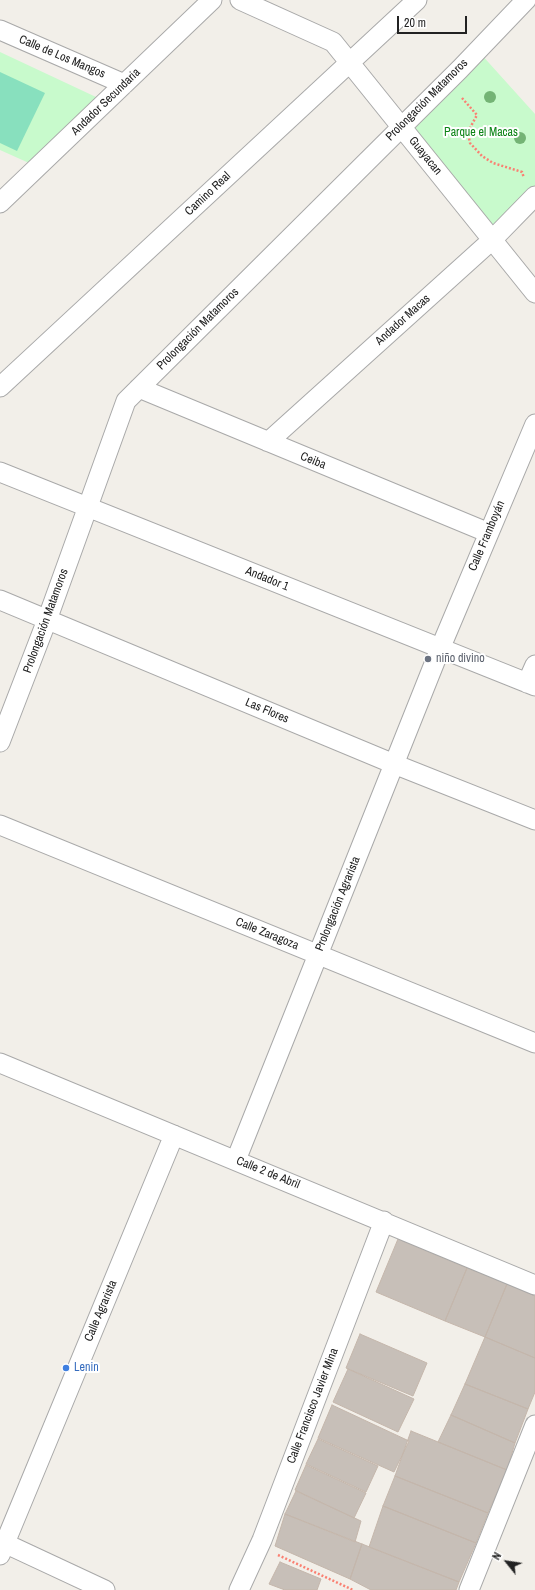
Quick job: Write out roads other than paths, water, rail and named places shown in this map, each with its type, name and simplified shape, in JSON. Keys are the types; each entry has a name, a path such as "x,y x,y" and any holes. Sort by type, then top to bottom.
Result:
{"street":[{"name":"Andador Secundaria","path":"0,203 212,0"},
{"name":"Guayacan","path":"240,0 333,42 535,293"},
{"name":"Camino Real","path":"0,387 417,0"},
{"name":"Prolongación Matamoros","path":"0,742 47,620 126,401 460,69 526,0"},
{"name":"Calle de Los Mangos","path":"0,30 124,84"},
{"name":"Andador Macas","path":"268,442 492,240 535,196"},
{"name":"Ceiba","path":"138,388 489,533"},
{"name":"Calle Framboyán","path":"440,649 535,424"},
{"name":"Andador 1","path":"0,472 531,685"},
{"name":"Las Flores","path":"0,600 394,764 535,820"},
{"name":"Prolongación Agrarista","path":"236,1160 440,649"},
{"path":"531,685 535,665"},
{"name":"Calle Zaragoza","path":"0,825 535,1043"},
{"name":"Calle 2 de Abril","path":"0,1063 384,1221 535,1285"},
{"name":"Calle Agrarista","path":"2,1547 174,1135"},
{"name":"Calle Francisco Javier Mina","path":"240,1590 259,1546 384,1221"},
{"path":"469,1590 535,1425"},
{"path":"2,1547 105,1590"}],"place":[{"name":"niño divino","path":"428,659"},
{"name":"Lenin","path":"66,1368"}],"park label":[{"name":"Parque el Macas","path":"481,133"}]}
